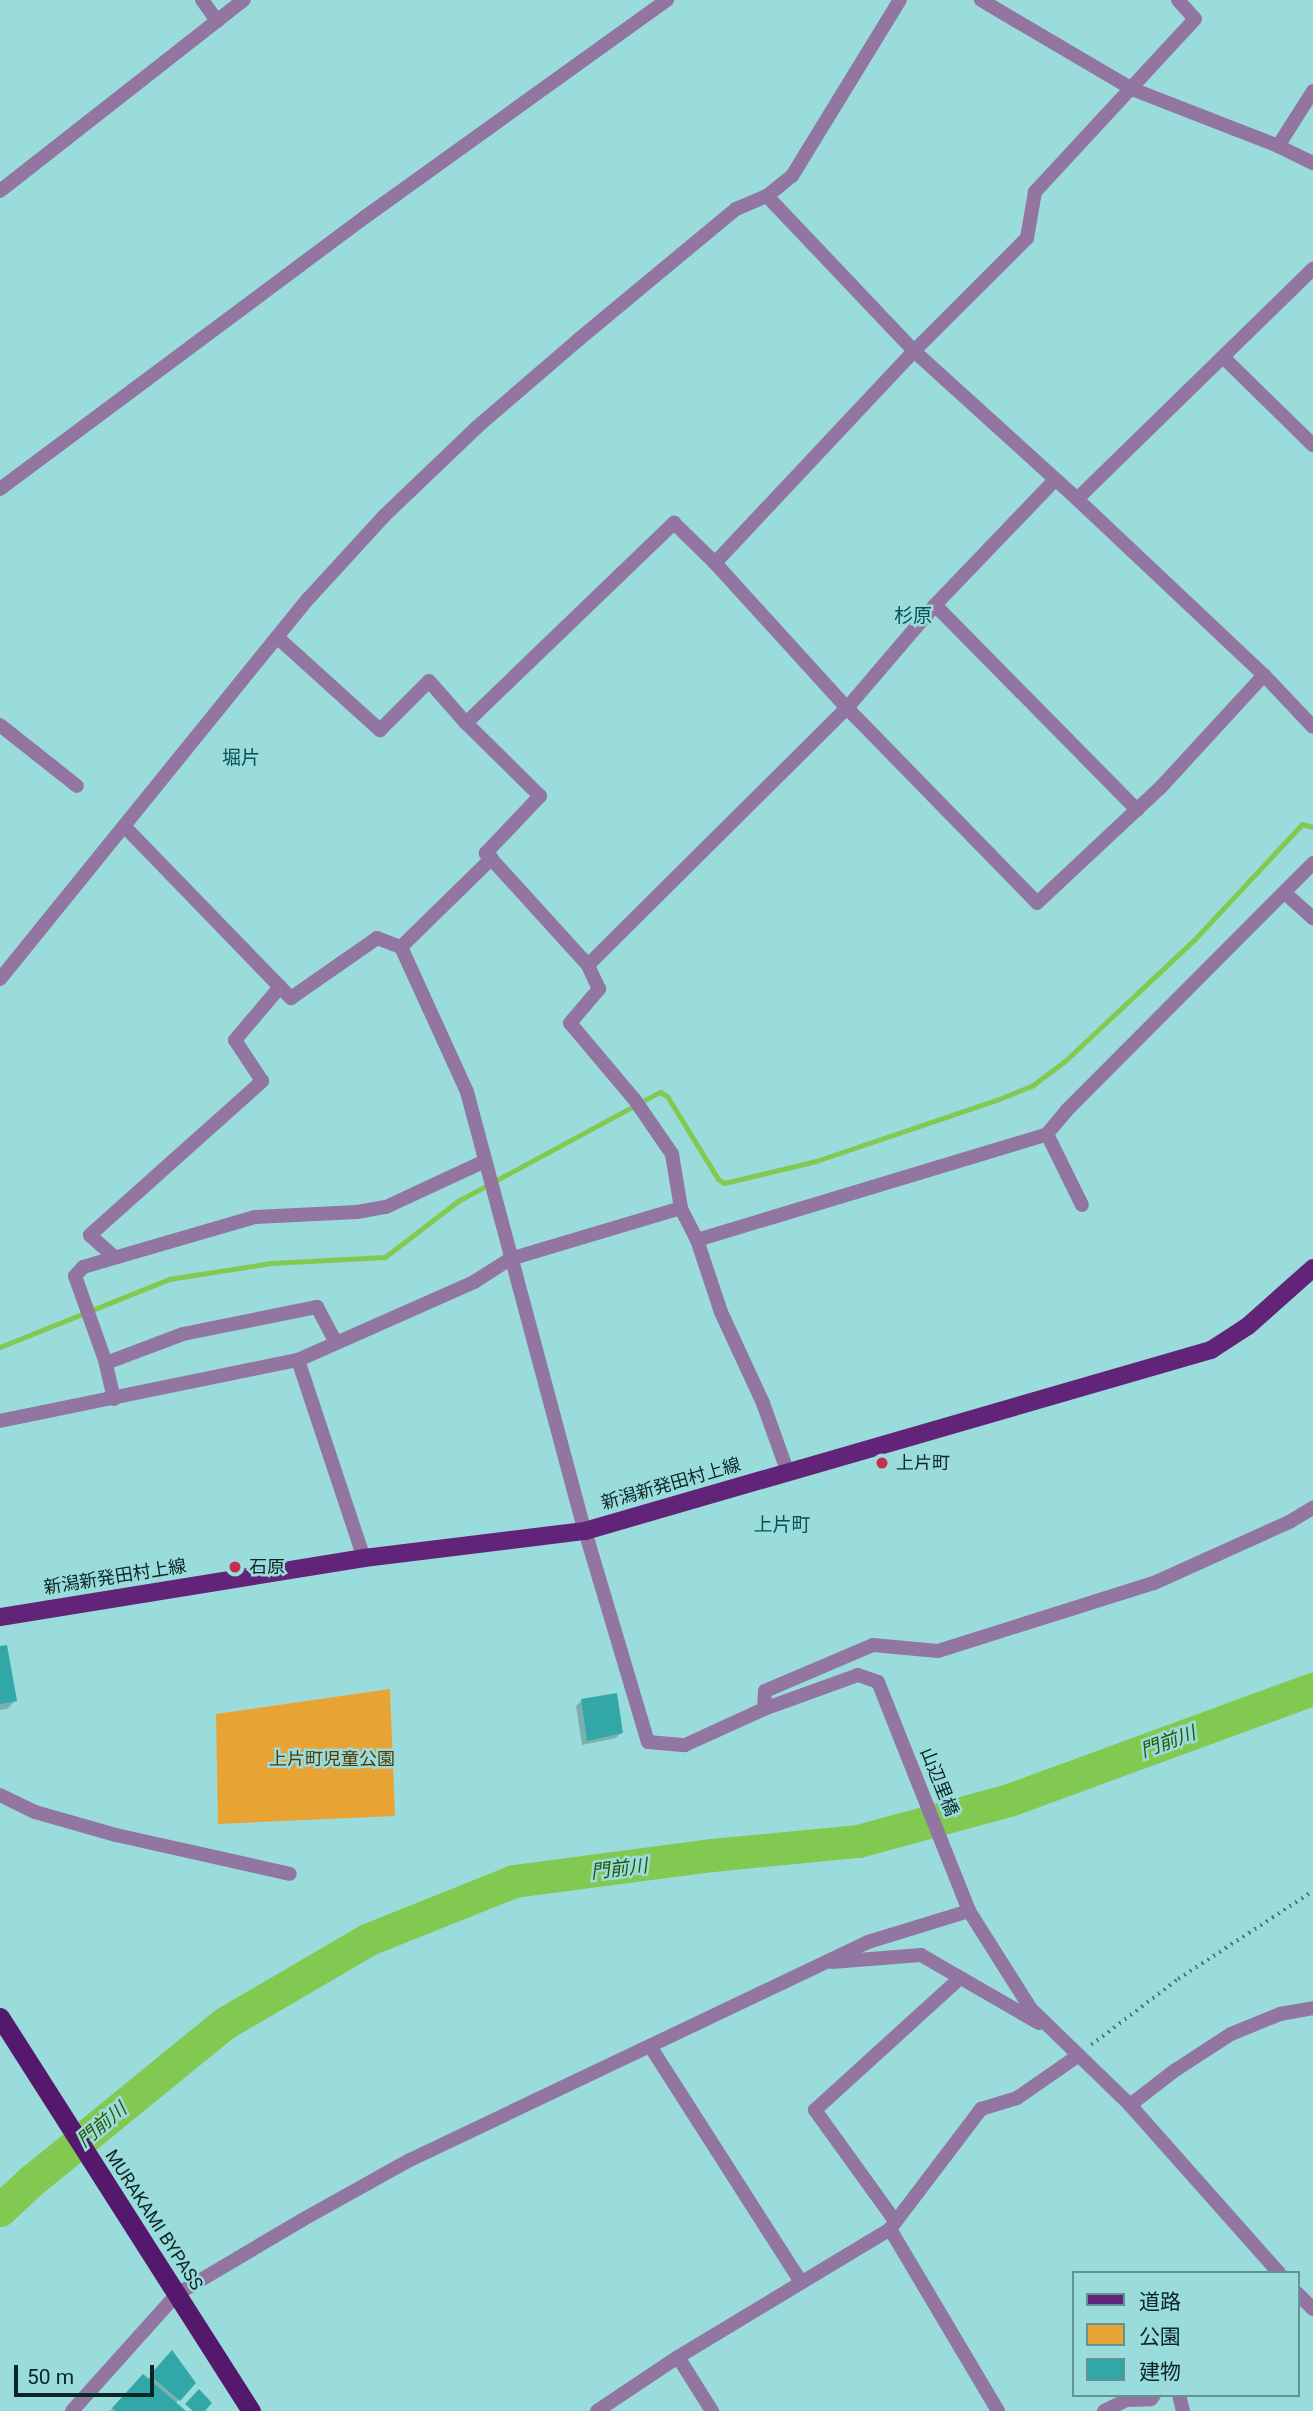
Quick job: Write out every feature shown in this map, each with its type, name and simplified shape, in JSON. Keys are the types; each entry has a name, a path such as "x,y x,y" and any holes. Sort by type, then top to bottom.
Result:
{"highway":[{"name":"MURAKAMI BYPASS","path":"0,2017 24,2059 251,2411"}],"main road":[{"name":"新潟新発田村上線","path":"0,1617 364,1558 585,1531 1211,1350 1248,1326 1313,1268"}],"street":[{"path":"202,0 217,21"},
{"path":"0,191 244,0"},
{"path":"0,489 365,218 667,0"},
{"path":"0,979 126,828 277,637 384,516 477,426 736,209 767,197 792,176 900,0"},
{"path":"981,0 1132,89 1278,146 1313,163"},
{"path":"715,563 914,351 1027,239 1035,192 1195,19 1178,0"},
{"path":"1278,146 1313,91"},
{"path":"767,197 914,351 1077,499 1264,675 1313,727"},
{"path":"1077,499 1313,269"},
{"path":"1223,357 1313,445"},
{"path":"588,965 847,708 935,605 1055,480"},
{"path":"466,723 674,523 715,563 847,708 1037,904 1137,810 1264,675"},
{"path":"935,605 1137,810"},
{"path":"277,637 380,730 429,681 466,723 540,796 486,853 588,965 599,989 570,1023 634,1099 672,1154 681,1208 697,1240 721,1312 763,1403 788,1473"},
{"path":"0,725 77,786"},
{"path":"126,828 291,998 377,938 401,947 467,1092 585,1531 648,1742 685,1745 764,1709 765,1691 873,1645 938,1651 1154,1583 1292,1521 1313,1508"},
{"path":"401,947 492,858"},
{"path":"697,1240 1047,1134 1066,1111 1313,863"},
{"path":"1285,892 1313,918"},
{"path":"113,1256 90,1236 262,1081 235,1040 280,986"},
{"path":"1047,1134 1082,1205"},
{"path":"114,1399 106,1363 75,1276 83,1267 113,1256 255,1217 357,1212 386,1207 485,1161"},
{"path":"0,1421 298,1360 474,1282 510,1259 681,1208"},
{"path":"106,1363 183,1334 317,1307 336,1342"},
{"path":"298,1360 364,1558"},
{"name":"山辺里橋","path":"764,1709 858,1675 878,1682 969,1911 1031,2009 1055,2032"},
{"path":"0,1796 35,1812 116,1835 289,1874"},
{"path":"72,2411 174,2289 410,2160 868,1942 969,1911"},
{"path":"824,1963 920,1955 1055,2032 1130,2105 1277,2271"},
{"path":"960,1978 815,2110 892,2225 999,2411"},
{"path":"1130,2105 1174,2071 1231,2034 1280,2014 1313,2008"},
{"path":"650,2046 801,2282"},
{"path":"597,2411 678,2357 892,2225 981,2109 1017,2098 1079,2055"},
{"path":"1299,2294 1313,2309"},
{"path":"678,2357 712,2411"},
{"path":"1104,2411 1127,2400 1152,2397"}],"path":[{"path":"1079,2055 1178,1979 1313,1891"}],"green space":[{"name":"上片町児童公園","path":"390,1689 395,1816 218,1824 216,1714"}],"building":[{"path":"7,1645 17,1701 0,1704 0,1646"},
{"path":"617,1693 623,1733 587,1741 581,1699"},
{"path":"172,2350 196,2383 180,2401 150,2375"},
{"path":"143,2374 186,2411 116,2411 112,2408"},
{"path":"199,2389 212,2403 205,2411 193,2411 185,2404"}],"waterway":[{"path":"0,1347 169,1279 271,1263 385,1257 458,1201 660,1092 667,1096 718,1179 724,1183 816,1161 999,1099 1033,1085 1065,1061 1194,940 1302,824 1313,827"},
{"name":"門前川","path":"0,2210 31,2181 225,2023 369,1939 514,1881 712,1855 858,1841 1009,1800 1313,1689"}],"place":[{"name":"上片町","path":"882,1463"},
{"name":"石原","path":"235,1567"}],"district":[{"name":"杉原","path":"913,616"},
{"name":"堀片","path":"241,758"},
{"name":"上片町","path":"782,1525"}]}
